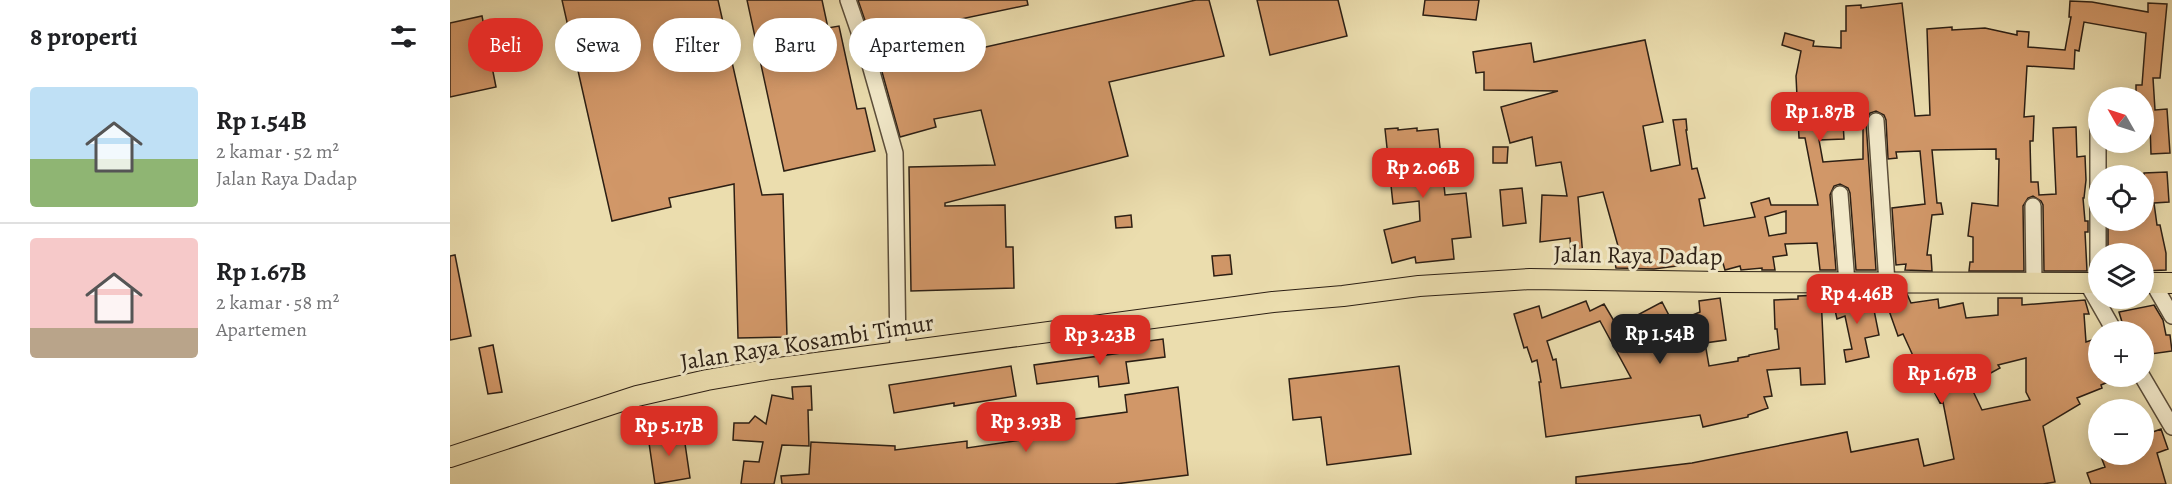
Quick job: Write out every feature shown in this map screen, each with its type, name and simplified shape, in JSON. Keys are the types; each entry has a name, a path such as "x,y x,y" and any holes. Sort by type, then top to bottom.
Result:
{"main road":[{"name":"Jalan Raya Dadap","path":"1181,322 1273,302 1419,286 1530,279 2088,283"},
{"name":"Jalan Raya Kosambi Timur","path":"450,457 637,396 707,380 898,352 1181,322"}],"street":[{"path":"848,0 896,153 898,352"},
{"path":"1876,121 1887,283"},
{"path":"2094,243 2097,153"},
{"path":"1840,194 1847,283"},
{"path":"2033,206 2034,283"},
{"path":"2156,283 2172,316"},
{"path":"2148,387 2172,427"}],"building":[{"path":"562,0 718,0 722,18 653,18 653,72 734,72 762,195 783,194 787,337 738,338 734,184 669,198 671,207 612,221 578,72 641,72 641,18 566,18"},
{"path":"747,0 822,0 826,18 753,18 753,28"},
{"path":"858,0 1027,0 1028,5 966,18 864,18"},
{"path":"1196,0 1209,0 1224,56 1109,82 1128,156 945,203 945,206 1005,205 1006,247 1013,247 1014,288 911,291 909,167 995,165 981,110 934,119 936,127 900,137 882,72 986,72 986,47"},
{"path":"1257,0 1338,0 1347,36 1270,55"},
{"path":"1425,0 1479,0 1476,20 1423,15"},
{"path":"2070,1 2092,2 2148,12 2148,3 2167,4 2160,78 2153,78 2154,87 2136,87 2136,85 2142,85 2146,33 2084,22 2079,51 2075,50 2074,69 2027,66 2024,117 2034,116 2033,141 2030,141 2031,182 2038,182 2039,195 2056,194 2053,128 2076,127 2077,157 2085,156 2086,180 2083,198 2085,221 2088,221 2088,232 2085,232 2087,271 2044,271 2043,205 2033,196 2028,198 2023,206 2024,271 1969,271 1970,262 1973,262 1973,237 1968,236 1972,203 1998,206 1999,159 1996,159 1996,149 1932,150 1937,203 1941,203 1943,214 1932,215 1927,255 1931,255 1932,271 1905,270 1906,264 1896,265 1892,208 1925,204 1920,151 1896,152 1897,158 1888,159 1886,120 1884,115 1876,111 1870,113 1866,122 1876,270 1856,270 1850,193 1848,188 1840,184 1834,186 1830,195 1836,270 1820,270 1817,243 1785,244 1787,255 1773,257 1775,270 1762,270 1762,268 1741,270 1740,266 1725,270 1722,260 1654,269 1616,268 1612,247 1618,246 1603,192 1578,197 1583,257 1571,258 1570,238 1540,242 1542,195 1567,196 1561,162 1536,166 1532,137 1510,143 1501,107 1558,91 1484,90 1484,72 1476,73 1473,52 1531,43 1534,62 1645,40 1663,122 1643,126 1651,171 1680,165 1673,120 1686,119 1692,169 1697,168 1705,198 1699,199 1704,226 1755,217 1751,203 1769,198 1771,205 1818,205 1805,138 1799,138 1796,76 1801,51 1782,45 1785,33 1814,41 1813,46 1841,48 1841,31 1846,31 1846,6 1861,5 1861,8 1902,3 1915,116 1930,115 1927,29 1985,28 2017,35 2017,31 2029,32 2028,47 2065,50 2071,17 2069,17","holes":["1863,118 1863,159 1823,162 1819,140 1844,139 1843,122","1786,211 1786,233 1769,236 1765,217"]},
{"path":"468,19 468,72 493,72 496,87 450,97 450,23"},
{"path":"837,26 839,26 857,109 865,108 875,151 784,171 763,72 837,72"},
{"path":"2154,94 2155,110 2167,109 2170,153 2151,154 2154,153"},
{"path":"1398,128 1398,130 1417,128 1417,131 1438,129 1445,195 1466,193 1471,237 1452,239 1454,259 1416,263 1415,257 1392,263 1384,230 1420,221 1419,201 1393,204 1385,129"},
{"path":"1493,147 1508,147 1507,163 1493,163"},
{"path":"2167,172 2169,202 2154,203 2154,173"},
{"path":"1522,188 1526,223 1503,226 1500,190"},
{"path":"2154,203 2157,225 2160,225 2166,253 2166,270 2154,271 2154,243 2108,243 2108,231 2154,231"},
{"path":"1131,215 1132,227 1116,228 1115,217"},
{"path":"455,255 471,336 450,340 450,256"},
{"path":"1230,255 1232,274 1214,276 1212,256"},
{"path":"1907,294 1911,303 1938,299 1939,308 1963,303 1966,318 1998,315 1998,298 2022,298 2022,305 2085,300 2089,314 2084,314 2086,342 2088,341 2088,387 2102,388 2077,398 2080,404 2043,426 2055,482 2043,484 1576,484 1576,477 1692,463 1847,432 1851,452 1918,439 1924,466 1954,459 1943,402 1940,403 1928,380 1925,382 1903,334 1898,336 1887,305 1898,301 1897,298","holes":["2026,358 2026,392 2030,400 1982,410 1961,366 1980,359 1989,374 2000,368 1998,365"]},
{"path":"1821,295 1825,384 1801,385 1800,368 1767,370 1772,396 1764,397 1768,408 1748,415 1748,417 1703,427 1700,415 1546,437 1537,360 1532,362 1527,347 1524,348 1514,314 1539,306 1542,318 1586,301 1590,311 1604,304 1617,326 1662,302 1673,323 1700,312 1699,301 1720,298 1726,340 1705,343 1709,366 1738,361 1738,358 1779,349 1777,329 1775,329 1774,300 1798,299 1798,296","holes":["1600,321 1631,378 1561,388 1556,359 1553,360 1547,341"]},
{"path":"1855,295 1858,304 1870,301 1879,335 1865,338 1869,357 1846,362 1844,350 1852,349 1845,316 1837,319 1833,301"},
{"path":"2154,305 2163,320 2166,335 2170,335 2172,351 2154,354 2154,321 2122,321 2119,312 2154,309"},
{"path":"1163,339 1165,357 1126,362 1129,383 1099,387 1098,376 1037,384 1034,365 1135,351 1134,343"},
{"path":"493,345 502,392 488,394 479,348"},
{"path":"1011,366 1016,396 894,413 889,385"},
{"path":"1399,366 1411,454 1327,465 1321,417 1293,420 1289,379"},
{"path":"811,386 812,410 808,410 809,446 782,445 774,484 741,484 744,461 759,462 763,442 733,440 734,423 749,423 755,416 766,424 772,395 793,399 792,387"},
{"path":"1178,387 1188,475 1115,484 782,484 781,476 809,474 811,442 895,446 895,450 967,441 967,448 1034,438 1031,425 1127,412 1125,395"},
{"path":"2161,429 2168,449 2157,453 2166,484 2091,484 2087,473 2105,467 2104,465 2154,465 2154,432"},
{"path":"683,430 690,478 655,484 648,436"}]}
